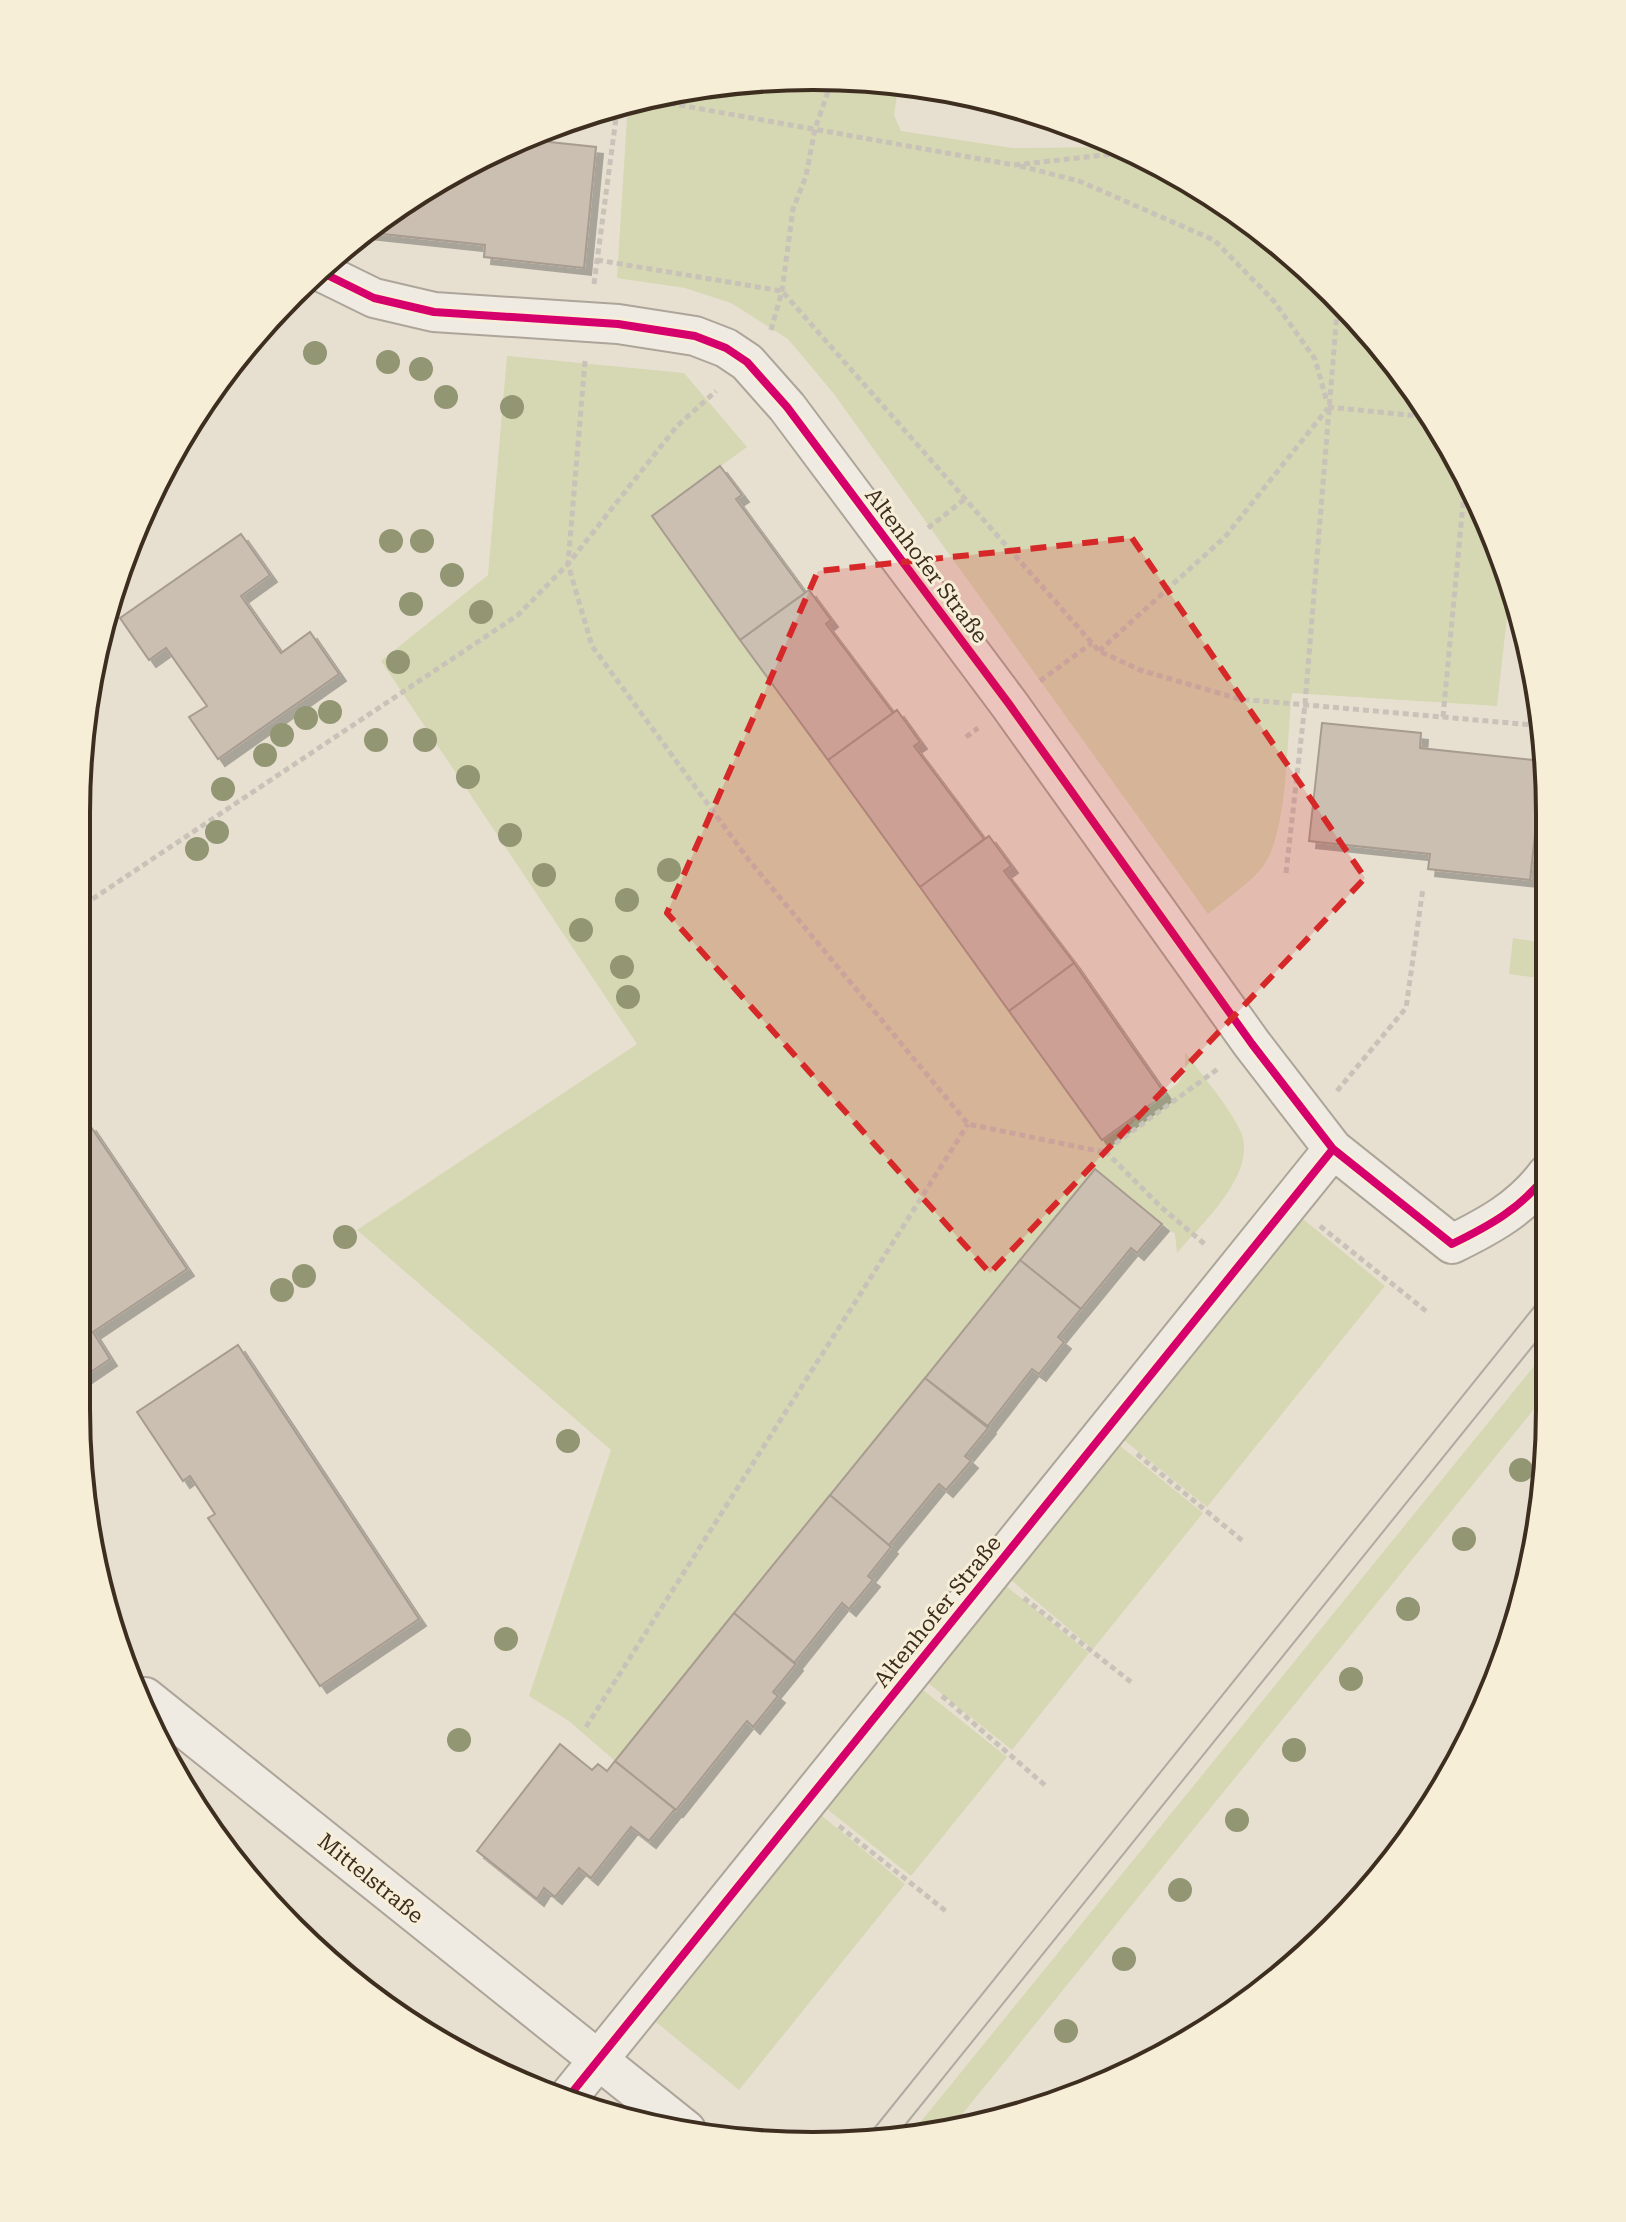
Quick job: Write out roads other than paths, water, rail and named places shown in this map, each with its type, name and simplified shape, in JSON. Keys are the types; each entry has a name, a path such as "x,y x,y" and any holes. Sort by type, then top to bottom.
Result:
{"street":[{"name":"Altenhofer Straße","path":"329,276 374,298 434,312 618,324 695,336 726,348 747,362 787,407 1009,704 1252,1044 1333,1149 1452,1244 1497,1222 1536,1189"},
{"name":"Altenhofer Straße","path":"573,2091 1333,1149"},
{"name":"Mittelstraße","path":"153,1704 670,2118"}],"tram line":[{"path":"874,2129 1536,1305"},
{"path":"904,2126 1536,1342"}]}
